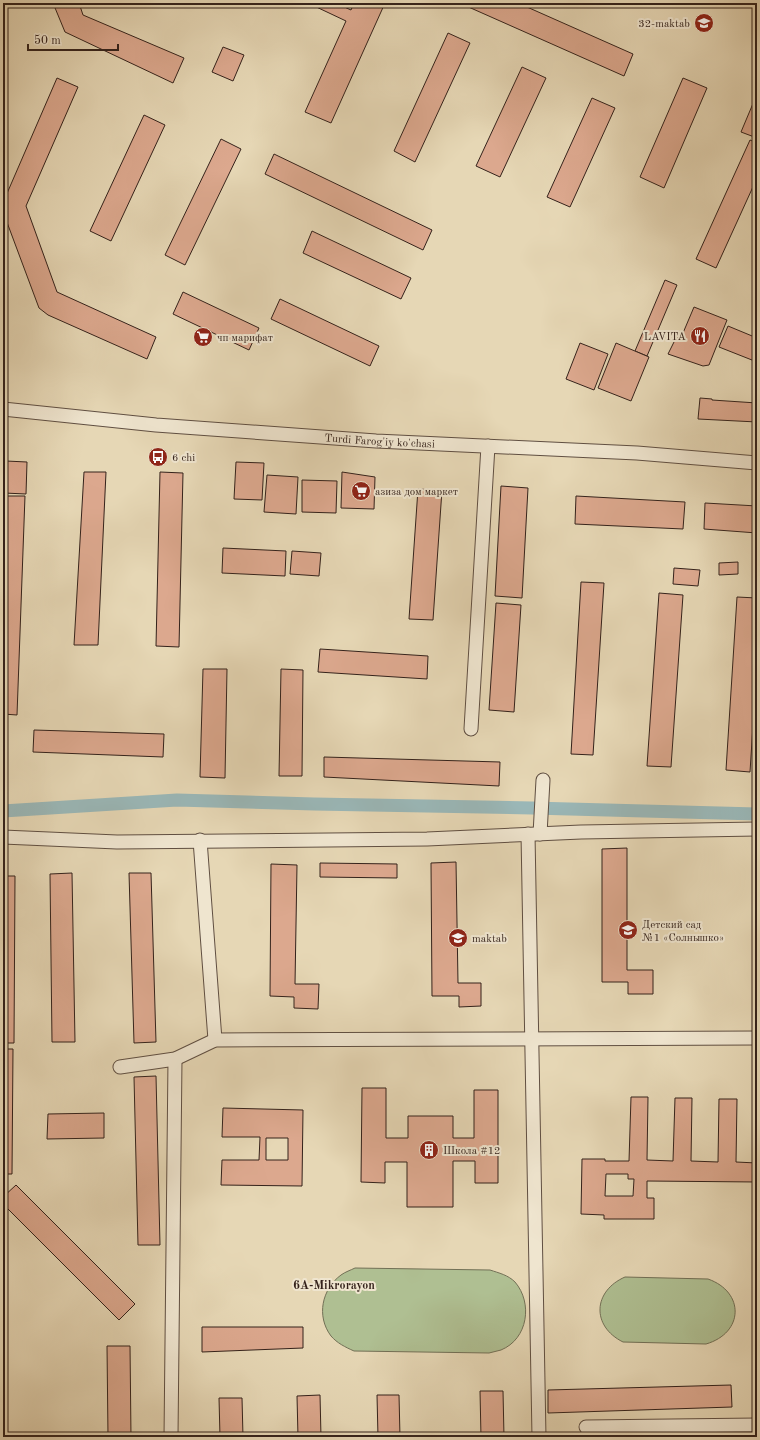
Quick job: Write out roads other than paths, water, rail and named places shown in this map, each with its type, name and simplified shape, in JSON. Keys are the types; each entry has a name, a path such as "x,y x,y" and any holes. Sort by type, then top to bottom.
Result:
{"street":[{"name":"Turdi Farog'iy ko'chasi","path":"3,409 163,425 376,441 637,453 757,463"},
{"path":"471,729 488,446"},
{"path":"539,1437 532,1040 534,834 543,781"},
{"path":"3,837 117,842 427,839 534,834 757,829"},
{"path":"200,840 215,1040"},
{"path":"120,1067 175,1059 215,1040 757,1038"},
{"path":"171,1437 175,1059"},
{"path":"586,1427 757,1425"}],"waterway":[{"path":"3,811 177,800 757,814"}],"place":[{"name":"32-maktab","path":"704,23"},
{"name":"LAVITA","path":"700,336"},
{"name":"чп марифат","path":"203,337"},
{"name":"6 chi","path":"158,457"},
{"name":"азиза дом маркет","path":"361,491"},
{"name":"Детский сад №1 «Солнышко»","path":"628,930"},
{"name":"maktab","path":"458,938"},
{"name":"Школа #12","path":"429,1150"}],"district":[{"name":"6A-Mikrorayon","path":"334,1285"}]}
